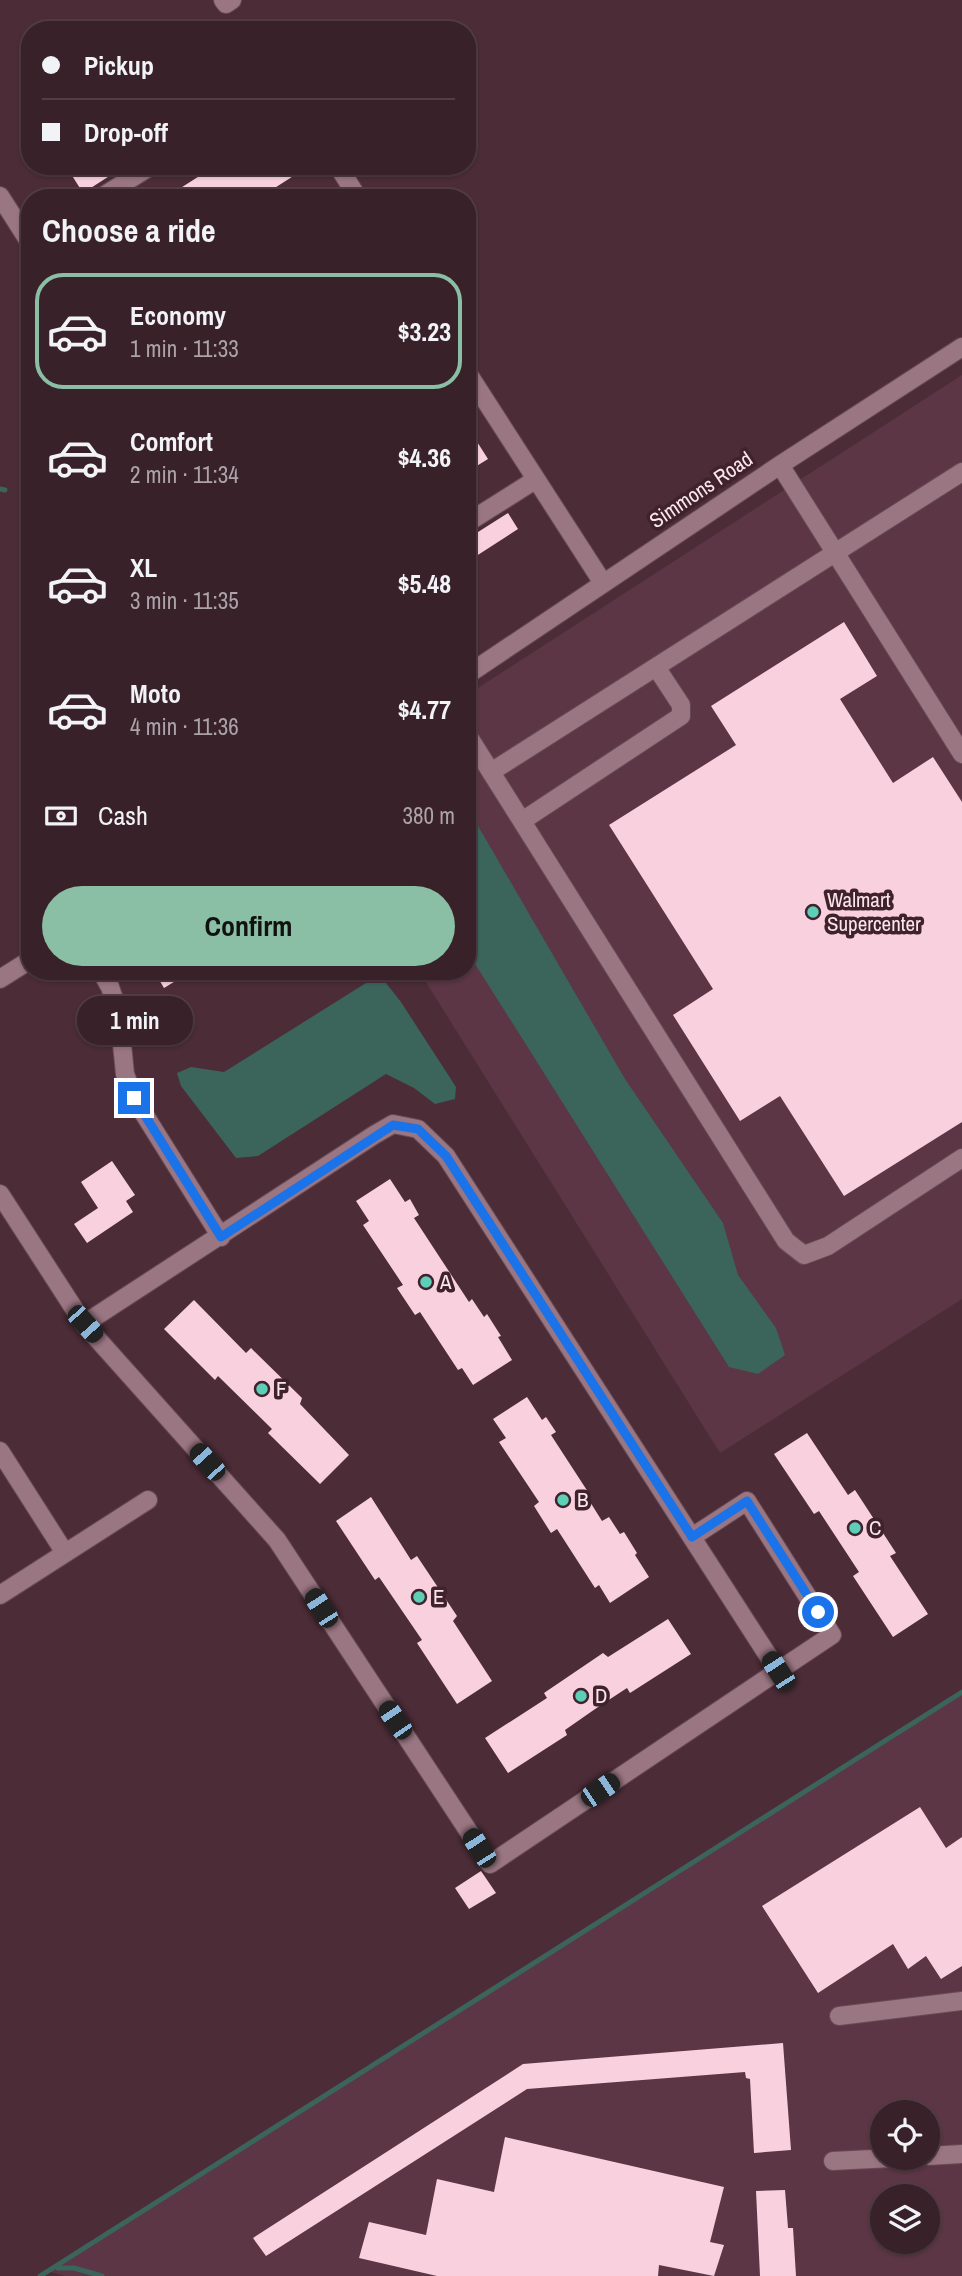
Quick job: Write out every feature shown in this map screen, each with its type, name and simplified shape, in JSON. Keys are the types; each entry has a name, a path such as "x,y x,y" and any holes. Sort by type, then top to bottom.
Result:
{"street":[{"path":"223,0 226,4 232,0"},
{"path":"114,189 137,175"},
{"path":"0,196 21,229"},
{"name":"Simmons Road","path":"476,669 780,465 962,347"},
{"path":"476,386 603,583"},
{"path":"780,465 962,754"},
{"path":"491,772 962,472"},
{"path":"476,517 535,480"},
{"path":"522,821 681,716 681,705 656,667"},
{"path":"476,748 786,1241 804,1255 828,1246 962,1158"},
{"path":"0,979 21,966"},
{"path":"106,980 119,1014 125,1074 134,1098 221,1237"},
{"path":"85,1324 393,1125 418,1129 446,1156 778,1671"},
{"path":"0,1194 85,1324 277,1540 490,1864 832,1635 747,1501 692,1537"},
{"path":"0,1451 65,1553"},
{"path":"0,1595 148,1500"},
{"path":"839,2016 962,2001"},
{"path":"940,2155 962,2154"},
{"path":"833,2161 870,2159"}],"shaded area":[{"path":"962,375 962,1299 720,1453 425,980 476,980 476,689"},
{"path":"476,822 625,1079 723,1223 738,1275 776,1328 785,1355 758,1374 729,1367 476,965"},
{"path":"366,983 386,983 401,1002 456,1087 455,1099 435,1104 414,1088 386,1074 258,1156 236,1158 181,1086 177,1073 191,1067 224,1072"},
{"path":"962,1692 962,2276 65,2276 47,2271"}],"building":[{"path":"72,175 111,175 89,189 80,189"},
{"path":"201,175 295,175 273,189 179,189"},
{"path":"476,440 488,459 476,466"},
{"path":"508,513 518,529 476,556 476,533"},
{"name":"Walmart Supercenter","path":"844,622 877,676 840,699 893,783 933,757 962,802 962,1122 844,1196 780,1096 740,1121 673,1015 713,989 609,825 736,745 711,706"},
{"path":"159,980 177,980 164,988"},
{"path":"112,1161 135,1195 126,1201 133,1212 87,1243 74,1224 98,1208 81,1182"},
{"name":"A","path":"390,1179 405,1202 410,1199 419,1215 414,1218 469,1302 472,1299 484,1317 487,1314 512,1360 473,1385 462,1368 458,1370 420,1312 415,1315 397,1288 403,1285 363,1225 369,1221 356,1201"},
{"name":"F","path":"194,1300 246,1353 251,1348 302,1398 300,1404 349,1455 320,1484 268,1433 272,1429 218,1376 215,1380 164,1329"},
{"name":"B","path":"527,1397 542,1420 546,1417 556,1432 551,1435 590,1495 587,1497 602,1521 609,1517 620,1534 624,1532 649,1577 610,1603 599,1585 595,1588 557,1529 551,1533 534,1506 539,1502 499,1442 506,1438 493,1419"},
{"name":"C","path":"807,1433 848,1495 855,1490 896,1553 890,1556 928,1614 893,1637 853,1576 859,1572 819,1511 814,1514 774,1454"},
{"name":"E","path":"371,1497 411,1560 417,1556 457,1616 453,1621 492,1681 457,1704 417,1643 422,1640 379,1577 375,1580 336,1521"},
{"name":"D","path":"668,1619 691,1654 630,1693 627,1688 565,1730 567,1735 508,1773 485,1738 547,1698 544,1693 603,1653 608,1657"},
{"path":"920,1807 946,1848 962,1837 962,1966 941,1979 926,1956 908,1969 893,1944 818,1993 762,1906"},
{"path":"481,1871 496,1893 469,1909 455,1888"},
{"path":"783,2043 791,2150 754,2153 750,2079 746,2078 745,2072 527,2089 266,2256 253,2238 523,2064"},
{"path":"505,2137 724,2187 710,2242 724,2245 714,2276 659,2265 658,2276 437,2276 359,2258 369,2222 426,2235 437,2179 494,2192"},
{"path":"785,2190 788,2228 793,2228 796,2276 760,2276 756,2191"}],"waterway":[{"path":"0,489 5,490"},
{"path":"40,2276 962,1692"},
{"path":"58,2268 74,2268 102,2276"}],"place":[{"name":"Walmart Supercenter","path":"813,912"},
{"name":"A","path":"426,1282"},
{"name":"F","path":"262,1389"},
{"name":"B","path":"563,1500"},
{"name":"C","path":"855,1528"},
{"name":"E","path":"419,1597"},
{"name":"D","path":"581,1696"}],"route":[{"path":"134,1098 221,1237 374,1135 393,1125 418,1129 446,1156 692,1537 747,1501 818,1612"}]}
